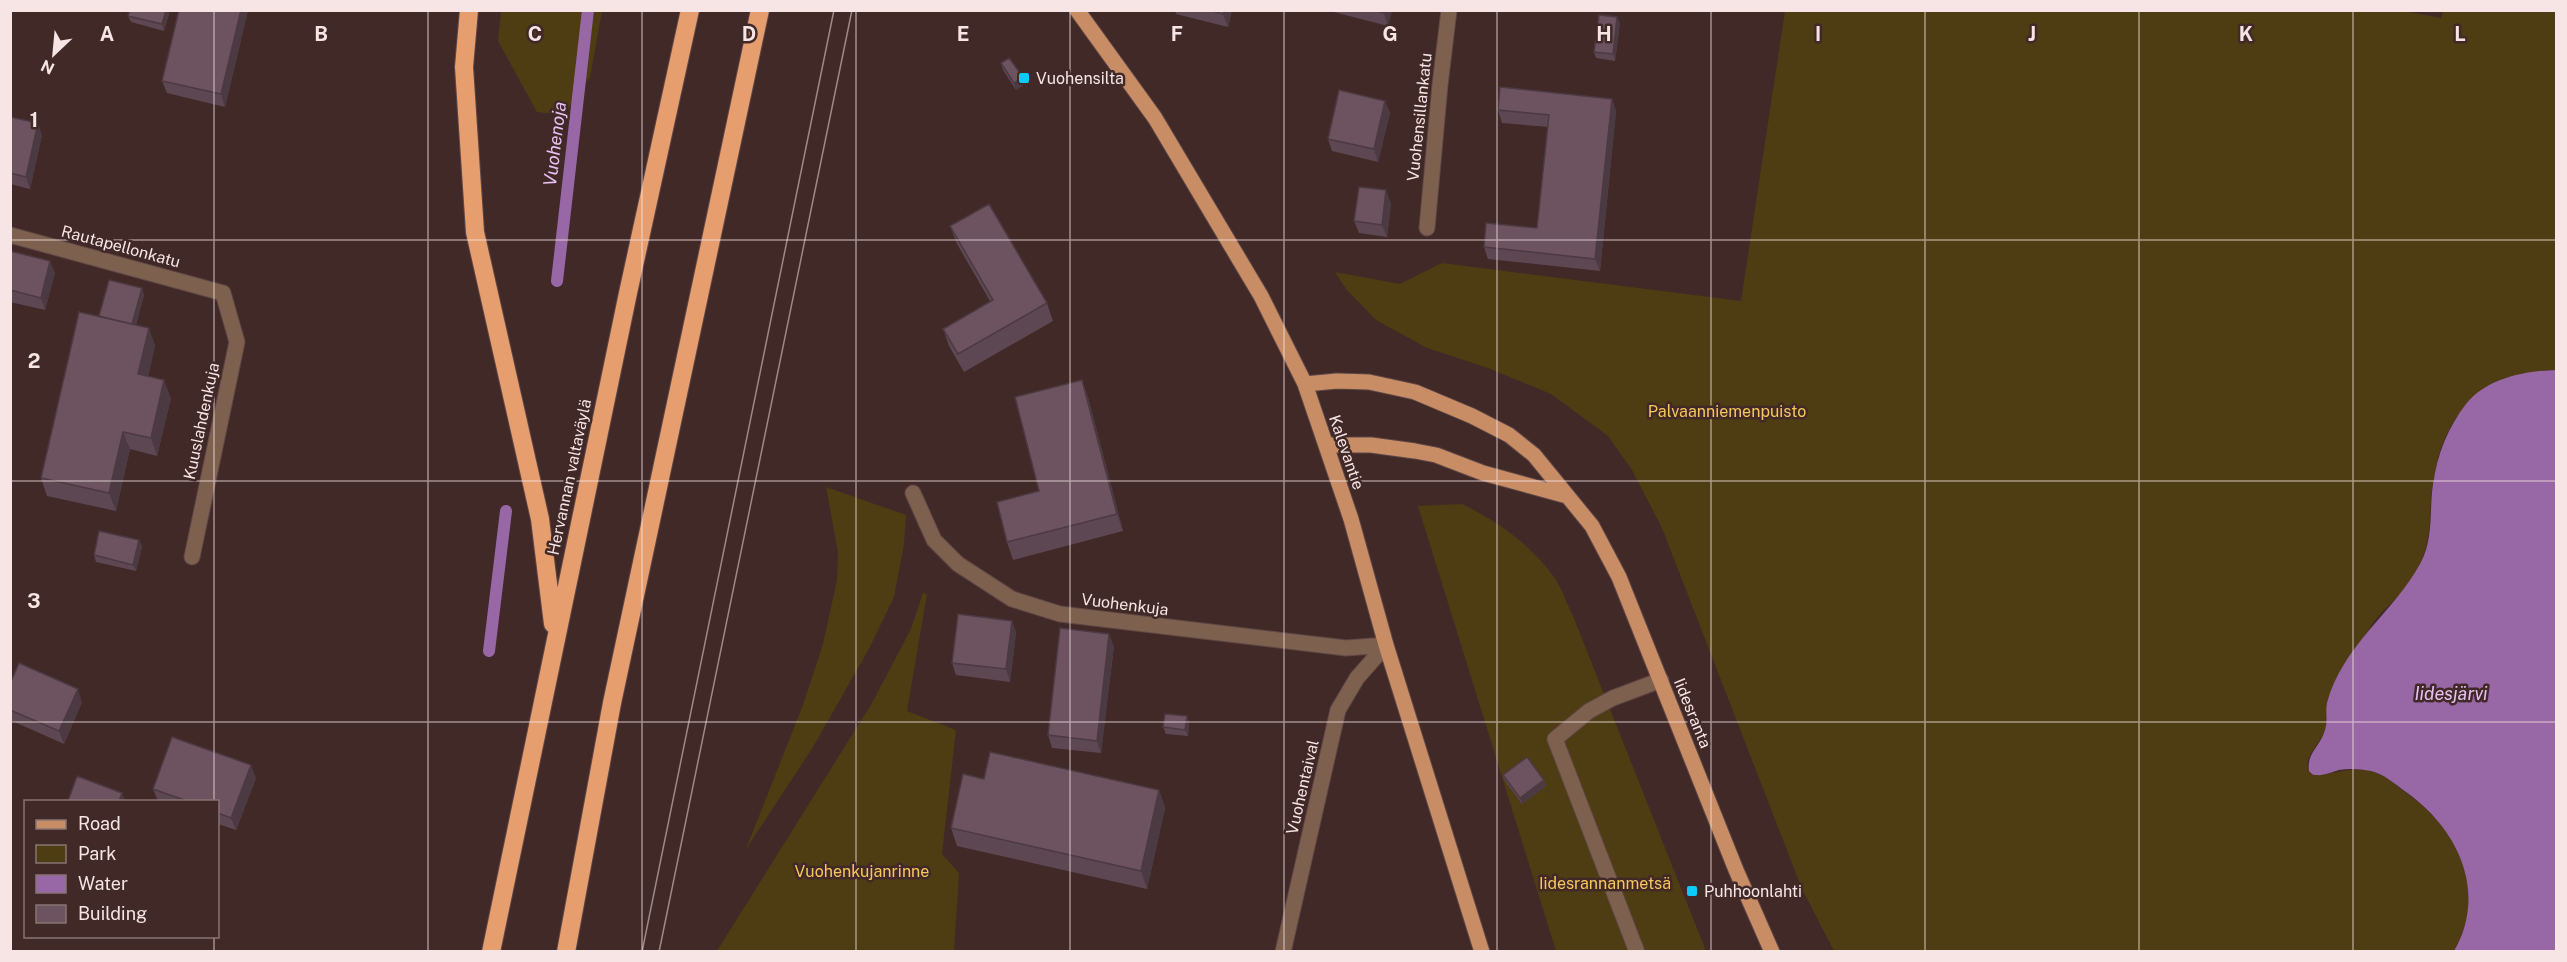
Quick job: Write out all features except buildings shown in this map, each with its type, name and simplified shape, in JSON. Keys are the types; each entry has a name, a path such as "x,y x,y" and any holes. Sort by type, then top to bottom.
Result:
{"highway":[{"path":"469,10 464,67 475,232 540,519 555,640"},
{"name":"Hervannan valtaväylä","path":"491,951 690,10"},
{"path":"566,951 612,703 760,10"}],"main road":[{"name":"Kalevantie","path":"1077,10 1155,118 1261,296 1305,384 1351,519 1386,645 1482,951"},
{"name":"Iidesranta","path":"1305,384 1337,381 1389,385 1415,392 1472,416 1509,435 1534,455 1592,526 1620,577 1736,870 1772,951"},
{"path":"1326,446 1371,445 1415,451 1567,496"}],"street":[{"name":"Vuohensillankatu","path":"1427,228 1449,10"},
{"name":"Rautapellonkatu","path":"10,235 223,293"},
{"name":"Kuuslahdenkuja","path":"192,557 237,342 223,293"},
{"name":"Vuohenkuja","path":"913,493 934,540 958,564 1012,599 1072,616 1346,648 1386,645"},
{"name":"Vuohentaival","path":"1283,951 1338,710 1357,678 1386,645"},
{"path":"1637,951 1555,739 1589,711 1612,698 1660,680"}],"green space":[{"name":"Palvaanniemenpuisto","path":"2399,10 2441,18 2443,11 2556,11 2556,370 2507,379 2471,400 2458,416 2447,435 2439,457 2431,497 2427,543 2419,566 2408,585 2377,617 2364,638 2327,708 2324,735 2308,762 2311,774 2365,770 2381,775 2427,810 2450,837 2466,868 2470,902 2454,952 1834,951 1802,889 1662,528 1632,470 1608,436 1551,394 1488,368 1427,348 1376,320 1346,289 1335,272 1400,284 1442,263 1741,301 1785,11"},
{"path":"501,11 602,11 590,77 564,115 537,112 498,41"},
{"path":"826,487 906,515 904,544 894,597 870,647 813,747 746,849 803,705 823,644 837,580 838,552"},
{"name":"Iidesrannanmetsä","path":"1462,504 1499,525 1522,542 1542,562 1558,583 1706,951 1556,951 1418,506"},
{"name":"Vuohenkujanrinne","path":"923,593 927,594 907,711 956,730 942,854 959,873 954,951 717,951 872,703 911,629"}],"water":[{"name":"Iidesjärvi","path":"2556,370 2556,951 2454,951 2464,929 2468,906 2467,885 2462,863 2453,843 2440,824 2424,807 2380,774 2351,769 2315,775 2309,771 2310,759 2323,736 2327,703 2344,664 2409,582 2420,564 2429,535 2437,462 2444,442 2460,413 2475,395 2496,382 2519,374"}],"waterway":[{"name":"Vuohenoja","path":"557,281 588,10"},
{"name":"Vuohenoja","path":"489,651 506,511"}],"tram line":[{"path":"642,952 834,10"},
{"path":"659,952 852,10"}],"place":[{"name":"Vuohensilta","path":"1024,78"},
{"name":"Puhhoonlahti","path":"1692,891"}]}
